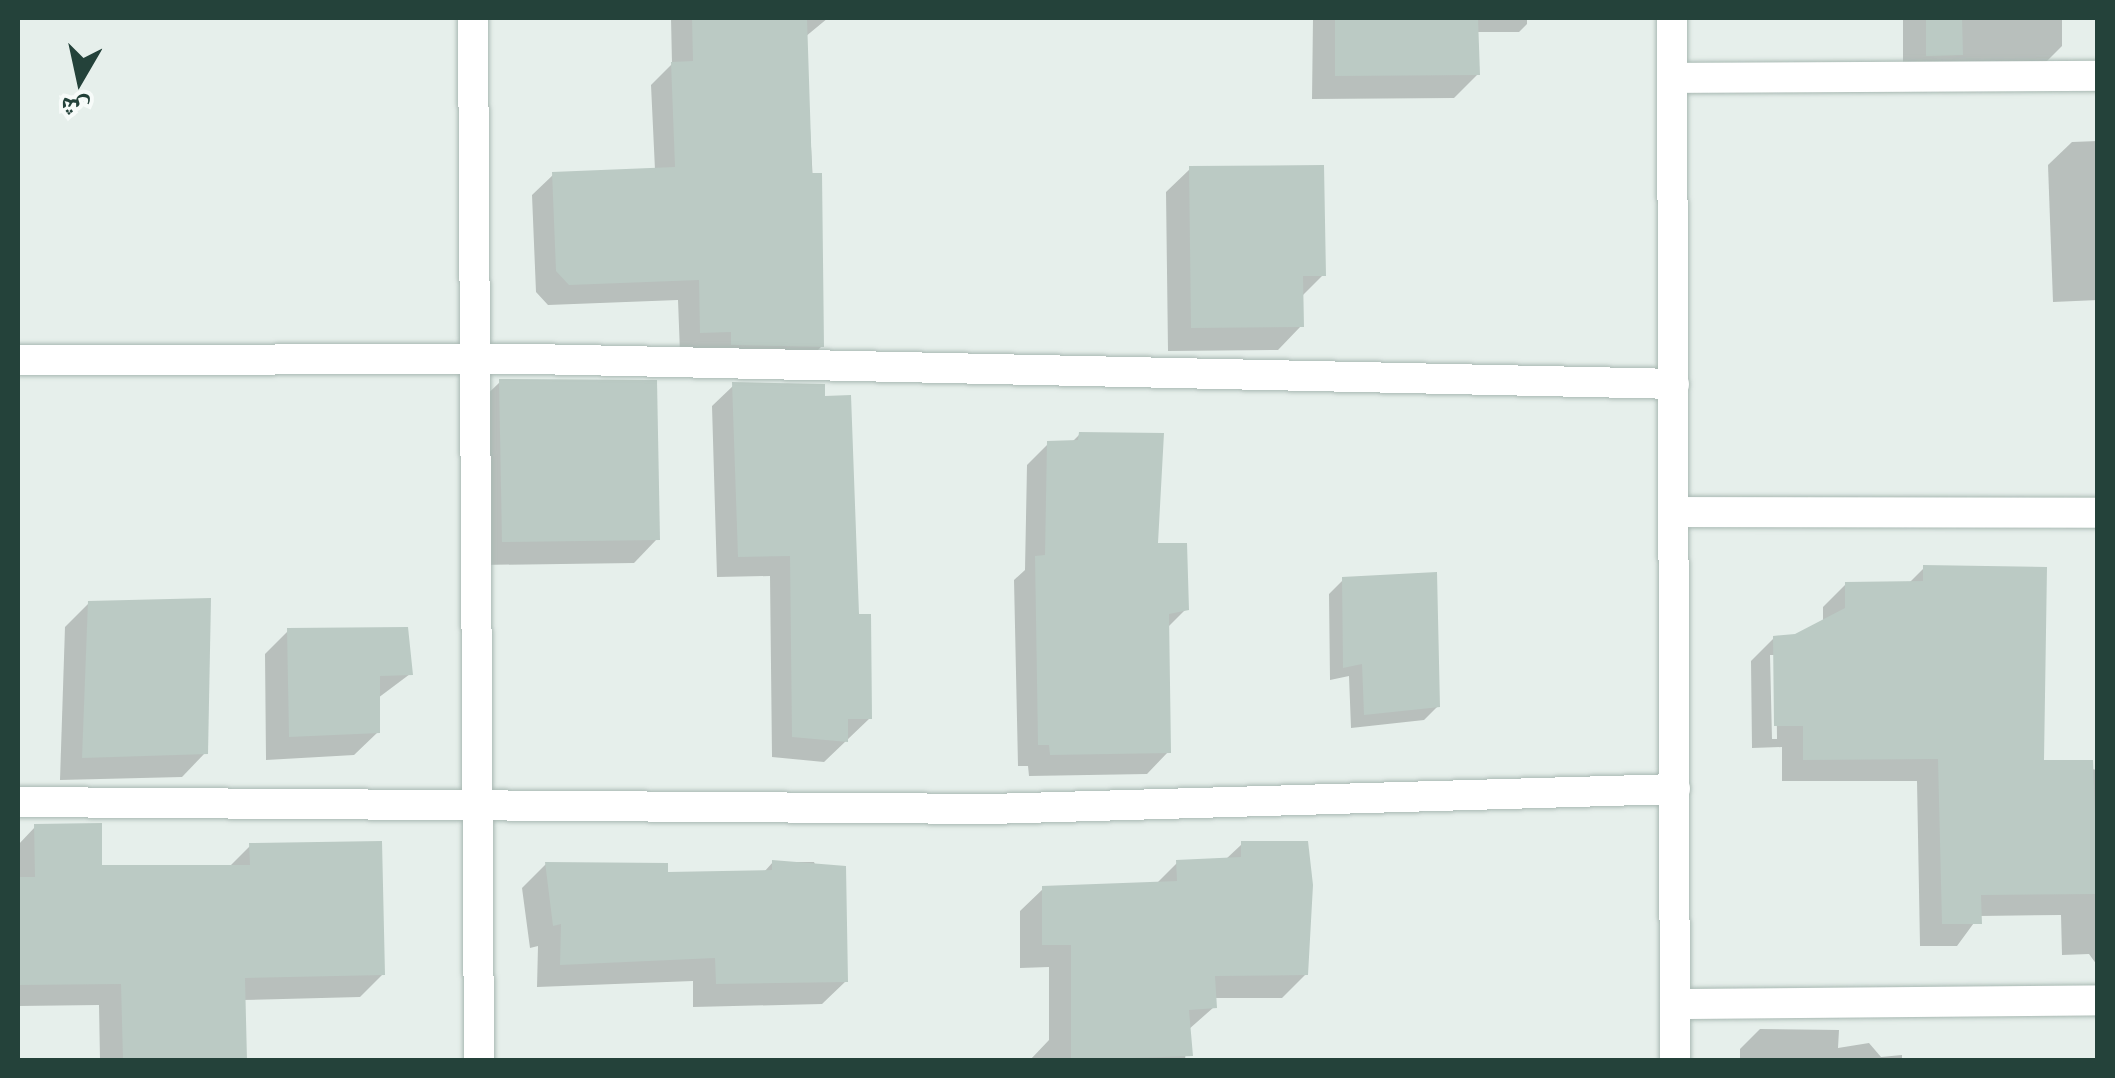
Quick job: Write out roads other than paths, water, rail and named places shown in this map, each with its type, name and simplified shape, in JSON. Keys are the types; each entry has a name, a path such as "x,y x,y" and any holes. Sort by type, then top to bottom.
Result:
{"street":[{"path":"473,18 479,1060"},
{"path":"1672,18 1676,1060"},
{"path":"1673,78 2098,76"},
{"path":"18,360 474,359 1674,384"},
{"path":"1674,512 2098,513"},
{"path":"18,802 990,809 1675,789"},
{"path":"1675,1004 2098,1000"}]}
